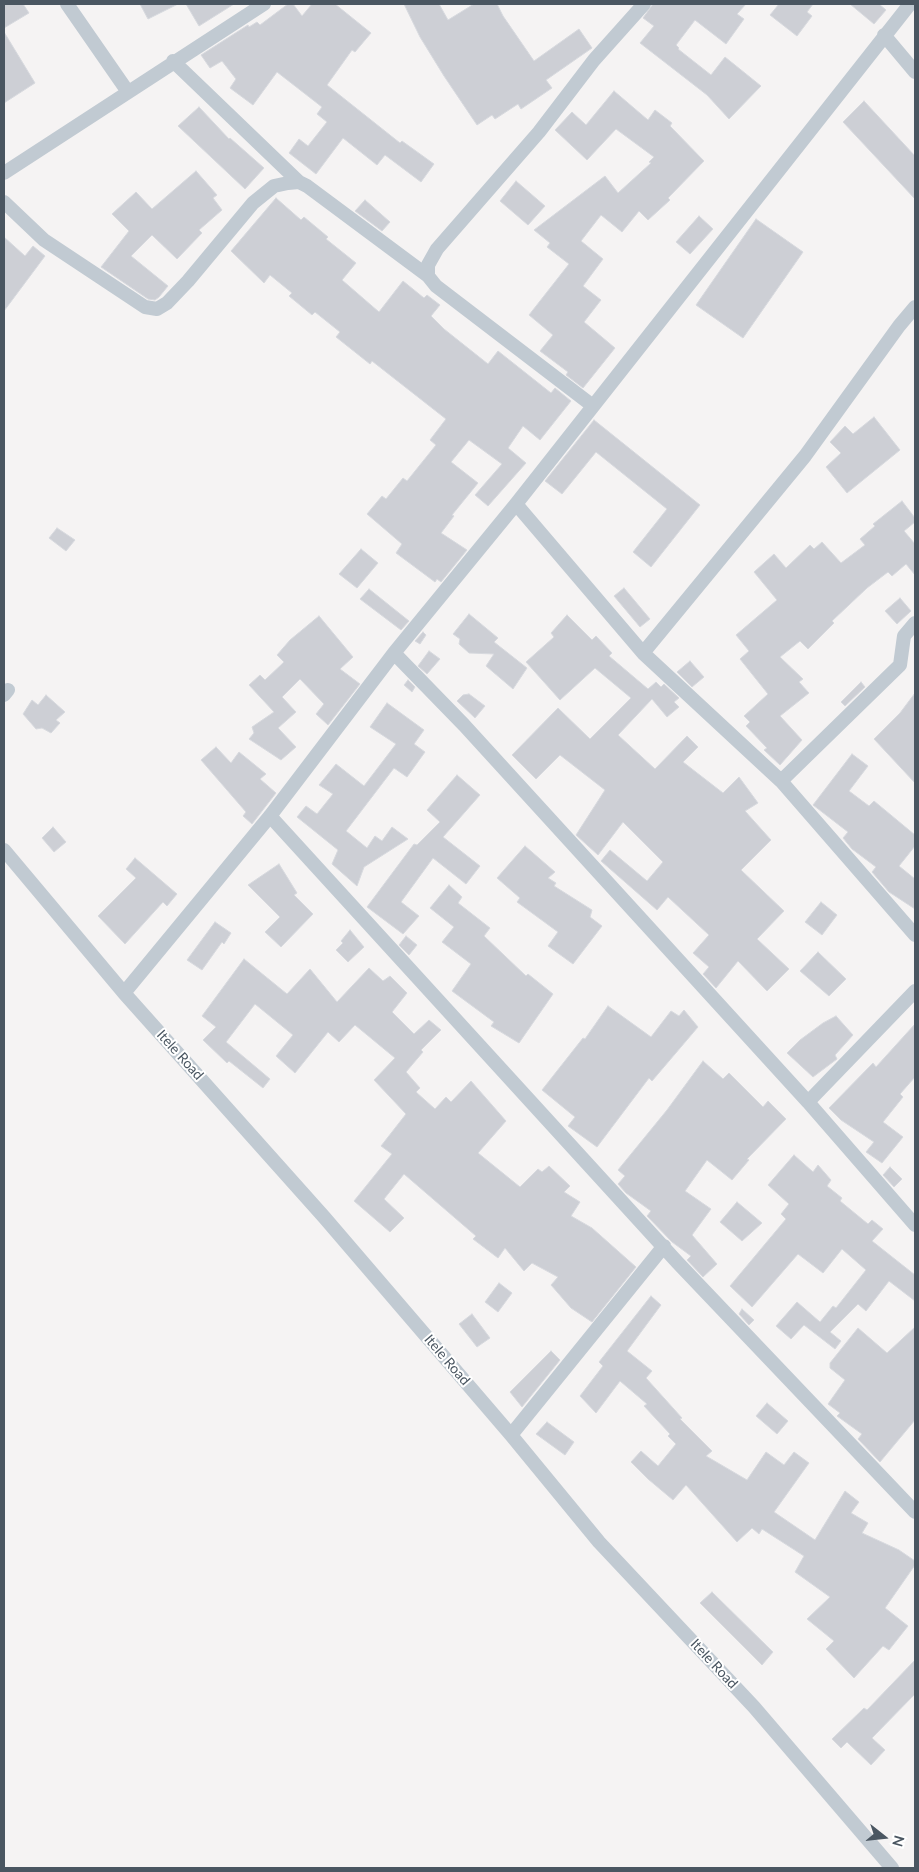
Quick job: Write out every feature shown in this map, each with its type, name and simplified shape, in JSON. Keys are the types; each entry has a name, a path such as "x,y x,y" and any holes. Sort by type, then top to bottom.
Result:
{"street":[{"path":"67,4 128,92"},
{"path":"4,173 172,61 264,4"},
{"path":"428,276 428,265 437,249 539,132 594,60 644,4"},
{"path":"124,994 270,816 394,653 516,504 910,4"},
{"path":"884,35 915,72"},
{"path":"172,61 299,182 337,206 428,276 436,286 593,406"},
{"path":"4,202 44,240 144,307 157,309 167,303 188,281 253,203 274,186 299,182"},
{"path":"643,653 805,456 899,326 915,307"},
{"path":"516,504 643,653 781,781 915,935"},
{"path":"781,781 900,665 904,636 915,623"},
{"path":"394,653 464,725 808,1102 915,1226"},
{"path":"270,816 664,1246 915,1512"},
{"name":"Itele Road","path":"4,850 124,994 324,1216 511,1435 599,1542 754,1708 892,1868"},
{"path":"808,1102 915,991"},
{"path":"511,1435 664,1246"}],"building":[{"path":"4,4 23,4 29,13 4,28"},
{"path":"140,4 178,4 148,19"},
{"path":"186,4 234,4 199,26"},
{"path":"288,4 293,4 302,16 312,4 335,4 371,33 355,52 352,50 327,85 400,143 402,141 434,164 421,182 385,155 377,165 343,138 316,174 289,153 299,139 308,146 327,122 317,114 322,107 277,72 253,105 230,88 236,79 222,61 210,68 201,55 248,25 249,27 257,22 260,25"},
{"path":"404,4 439,4 448,20 474,4 497,4 503,16 534,61 579,29 592,48 546,80 552,88 521,109 518,104 495,119 492,115 477,125 420,37"},
{"path":"653,4 746,4 737,14 744,19 726,44 695,20 676,45 678,49 711,75 725,57 761,86 729,119 707,95 640,43 654,26 643,18"},
{"path":"779,4 813,4 807,12 812,16 797,36 770,15"},
{"path":"850,4 879,4 886,10 874,24"},
{"path":"4,32 35,83 4,103"},
{"path":"614,91 648,120 655,110 672,123 670,126 704,161 668,198 670,200 648,220 639,211 622,232 601,215 581,241 603,259 583,286 601,300 584,322 615,348 583,388 566,375 568,372 540,351 553,335 529,315 569,264 547,247 550,243 534,230 605,176 618,193 651,163 649,162 654,157 616,129 587,160 555,130 572,112 586,125"},
{"path":"864,101 915,156 915,199 843,122"},
{"path":"199,107 229,139 264,168 245,189 178,126"},
{"path":"196,171 217,195 213,198 222,210 199,230 202,233 177,259 152,235 131,256 168,286 155,300 148,299 101,267 129,231 112,214 136,192 152,209"},
{"path":"516,181 545,206 528,225 500,201"},
{"path":"276,198 301,220 304,217 328,237 326,239 356,263 342,280 379,312 403,281 424,298 427,295 440,305 431,316 444,329 488,364 498,351 551,393 555,388 571,401 540,440 523,426 508,448 526,463 488,506 475,495 502,464 469,440 451,462 478,483 452,515 454,516 441,533 467,550 441,582 437,579 435,582 396,553 402,544 367,514 382,496 386,499 403,478 407,481 436,445 430,440 446,419 372,361 370,364 336,337 340,332 315,312 312,315 289,296 292,293 270,275 264,283 231,251"},
{"path":"365,200 390,222 382,231 355,211"},
{"path":"699,216 713,229 690,254 676,242"},
{"path":"756,219 803,252 743,338 696,305"},
{"path":"4,237 25,256 33,246 45,256 4,311"},
{"path":"874,417 900,450 847,493 826,467 841,453 830,442 845,426 853,434"},
{"path":"594,420 700,505 651,567 633,552 667,509 596,452 562,494 545,481"},
{"path":"902,501 915,518 915,522 904,531 915,544 915,575 906,564 892,576 888,572 867,588 832,621 834,623 808,649 800,641 780,657 803,679 799,682 809,693 780,716 802,740 780,765 764,750 767,748 746,726 750,722 744,716 768,694 740,659 749,651 736,635 777,600 754,572 774,554 786,568 810,545 814,549 822,542 841,563 865,545 860,539 875,526 873,524"},
{"path":"57,528 75,540 66,551 49,538"},
{"path":"361,549 378,563 357,588 339,574"},
{"path":"624,588 650,619 640,627 614,596"},
{"path":"369,589 409,621 401,630 360,599"},
{"path":"900,598 911,611 897,624 885,611"},
{"path":"469,614 498,638 494,642 527,668 513,689 486,666 494,654 469,653 459,644 460,639 453,634"},
{"path":"567,615 592,640 596,636 612,653 609,656 648,689 656,682 661,687 664,684 679,698 674,702 679,707 667,717 652,699 618,735 655,769 687,736 698,747 683,762 723,793 739,777 758,803 745,811 771,840 741,870 784,911 757,939 789,969 767,991 738,961 716,988 703,974 709,967 693,953 709,935 668,897 657,910 601,861 610,850 647,881 663,862 623,822 598,855 576,835 605,790 560,755 536,779 512,755 558,708 590,739 631,698 595,668 560,700 526,662 554,637 551,633"},
{"path":"319,616 353,657 340,669 360,684 328,725 316,714 324,704 300,679 282,697 296,712 278,728 296,747 281,760 249,739 254,733 252,727 274,712 249,685 260,675 265,680 284,662 277,655 290,640"},
{"path":"423,632 426,635 420,644 415,641"},
{"path":"429,651 440,659 427,674 418,666"},
{"path":"690,661 704,677 692,687 677,672"},
{"path":"408,680 415,687 412,692 404,685"},
{"path":"861,682 865,687 845,706 841,702"},
{"path":"915,693 915,783 874,739 900,713"},
{"path":"469,694 485,706 475,718 457,701 463,695"},
{"path":"46,695 65,712 56,720 60,723 51,733 42,728 36,729 23,714 32,700 38,705"},
{"path":"387,703 424,730 414,744 425,752 407,777 394,768 346,831 367,848 375,836 382,841 392,827 408,839 364,867 357,886 332,864 338,850 297,817 306,806 317,814 333,794 319,785 336,764 364,786 396,744 370,727"},
{"path":"216,747 231,763 239,752 266,774 260,779 276,793 252,824 243,816 246,812 201,760"},
{"path":"852,754 868,766 849,791 869,806 874,801 915,835 915,846 899,866 915,879 915,909 889,892 872,872 876,867 852,849 843,838 848,832 813,805"},
{"path":"457,775 480,795 443,837 480,866 466,884 433,858 401,902 419,916 403,934 367,907 414,844 417,845 440,822 427,810"},
{"path":"53,827 66,842 54,852 42,838"},
{"path":"525,846 555,872 548,878 556,883 554,886 592,910 590,917 602,926 573,964 548,946 558,932 517,902 520,898 497,878"},
{"path":"135,858 177,894 167,906 163,902 125,944 98,916 136,878 126,869"},
{"path":"279,864 297,893 294,895 313,914 281,947 265,932 280,917 248,885"},
{"path":"449,885 462,897 458,903 490,928 484,936 526,976 528,974 553,994 519,1043 491,1026 494,1022 452,991 471,964 442,942 454,927 430,908"},
{"path":"821,902 837,915 822,935 805,922"},
{"path":"215,922 231,933 224,944 222,942 202,970 187,960"},
{"path":"350,930 364,947 348,962 336,950 343,943 341,941"},
{"path":"406,936 417,945 409,955 399,945"},
{"path":"818,952 846,979 829,996 800,971"},
{"path":"244,959 287,994 310,969 337,1002 369,968 383,981 390,976 407,993 392,1012 414,1034 429,1020 441,1030 421,1050 423,1052 406,1072 420,1088 416,1092 435,1109 446,1097 451,1102 471,1081 506,1121 478,1153 520,1187 538,1169 542,1172 549,1166 570,1186 564,1192 580,1202 571,1216 592,1228 636,1267 592,1322 571,1308 551,1285 558,1277 532,1263 524,1271 505,1248 498,1258 473,1239 476,1236 404,1174 384,1199 404,1218 390,1232 354,1201 392,1154 381,1146 406,1114 374,1080 395,1058 355,1025 339,1042 328,1032 295,1073 276,1056 293,1035 255,1004 226,1042 270,1079 263,1088 229,1061 227,1063 203,1040 216,1027 202,1016"},
{"path":"608,1006 651,1037 671,1011 679,1016 684,1010 698,1027 652,1081 649,1078 597,1147 568,1126 575,1117 542,1090 583,1038 585,1039"},
{"path":"836,1016 853,1035 835,1055 837,1059 813,1077 787,1053 800,1040"},
{"path":"915,1024 915,1077 900,1094 903,1097 883,1122 903,1137 882,1163 866,1152 874,1142 841,1120 829,1108 873,1063 876,1067"},
{"path":"703,1061 723,1079 729,1073 763,1107 768,1101 786,1119 747,1159 749,1160 732,1180 707,1160 685,1191 711,1209 692,1235 717,1264 703,1277 687,1260 691,1256 672,1242 647,1216 651,1211 626,1193 618,1184 625,1176 618,1170 667,1110"},
{"path":"794,1155 813,1172 818,1165 831,1180 827,1186 842,1198 840,1201 868,1224 872,1220 883,1229 872,1241 915,1275 915,1301 889,1281 866,1311 858,1304 830,1332 841,1341 835,1349 804,1325 791,1339 776,1326 797,1302 820,1322 833,1306 836,1308 866,1270 842,1249 823,1273 798,1254 752,1307 730,1286 786,1219 781,1214 789,1204 768,1185"},
{"path":"890,1167 902,1179 894,1187 883,1175"},
{"path":"737,1202 762,1223 742,1241 720,1222"},
{"path":"499,1283 512,1293 498,1312 485,1302"},
{"path":"651,1296 661,1305 627,1351 652,1371 646,1378 682,1418 680,1419 712,1451 706,1456 747,1480 766,1452 784,1465 794,1452 809,1463 774,1512 815,1540 845,1491 859,1502 851,1513 868,1523 862,1533 899,1550 915,1561 915,1565 885,1608 908,1626 889,1650 883,1646 854,1678 826,1649 834,1641 807,1619 830,1597 795,1572 804,1556 762,1529 759,1534 752,1528 737,1542 686,1485 673,1500 648,1479 631,1462 641,1451 658,1466 676,1444 668,1436 670,1434 644,1406 647,1404 620,1381 596,1413 580,1396 603,1366 599,1362"},
{"path":"742,1309 754,1320 749,1325 739,1314"},
{"path":"472,1314 490,1338 477,1347 459,1324"},
{"path":"915,1327 915,1420 880,1462 858,1439 862,1434 837,1416 840,1413 828,1404 845,1380 830,1368 830,1363 858,1328 887,1353"},
{"path":"551,1351 560,1360 522,1407 510,1392"},
{"path":"767,1403 788,1421 777,1434 756,1416"},
{"path":"547,1422 574,1442 565,1455 536,1434"},
{"path":"712,1592 773,1652 762,1665 700,1603"},
{"path":"915,1660 915,1694 872,1738 885,1750 871,1765 847,1742 841,1748 832,1739 864,1708 867,1710"}]}
